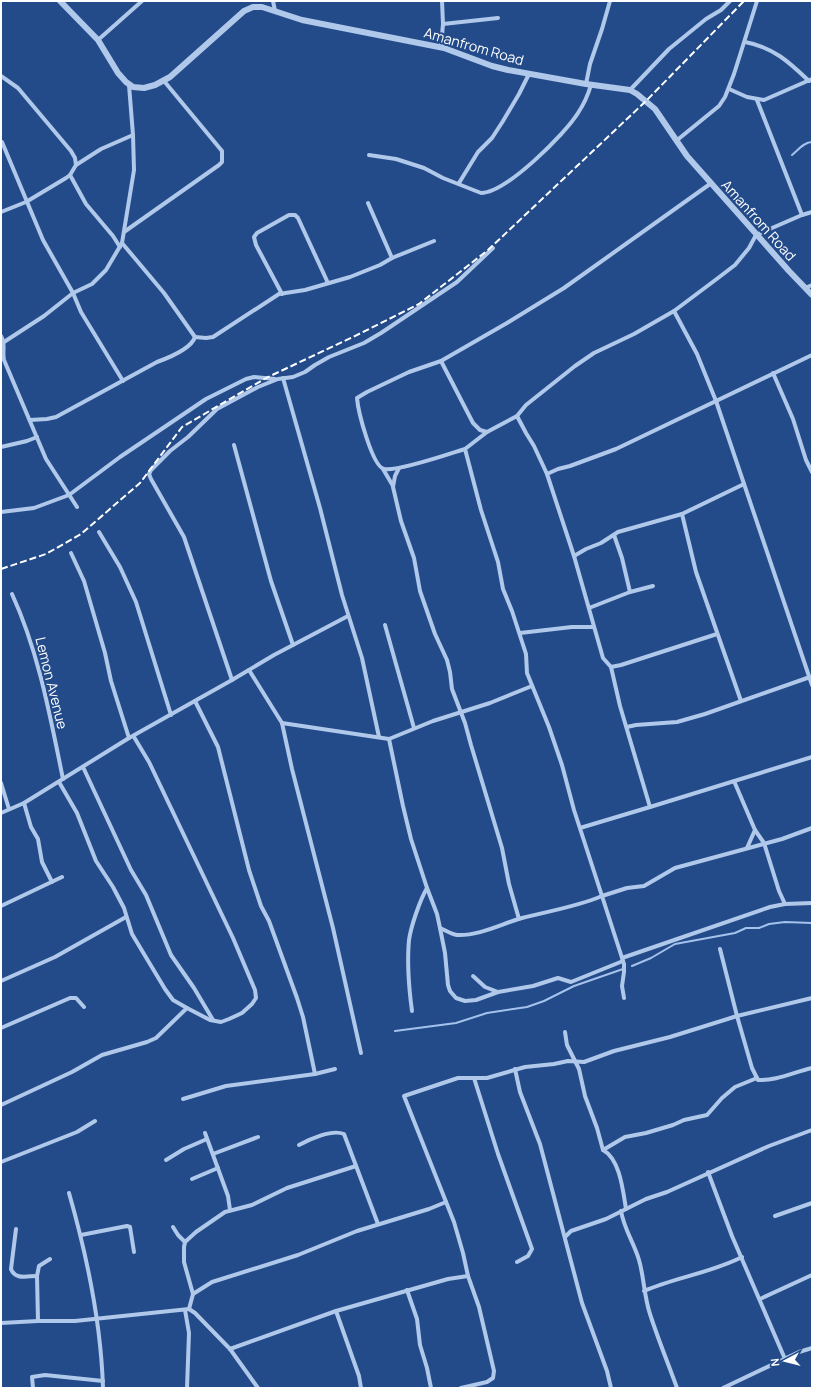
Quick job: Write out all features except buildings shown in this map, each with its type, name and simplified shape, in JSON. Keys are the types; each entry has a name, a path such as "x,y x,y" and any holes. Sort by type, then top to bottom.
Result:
{"street":[{"path":"4,342 44,316 73,293 92,284 106,270 121,245 124,232 134,170 129,85 118,73 98,40 60,1"},
{"path":"98,40 142,1"},
{"path":"273,1 276,11"},
{"path":"441,47 442,1"},
{"path":"369,155 396,159 424,168 481,192 487,193 511,179 549,148 578,114 588,95 590,64 610,1"},
{"path":"630,90 669,49 706,19 721,10 730,1"},
{"path":"676,141 719,106 729,89 757,1"},
{"name":"Amanfrom Road","path":"129,85 150,88 164,81 183,66 244,11 258,6 302,20 441,47 492,66 588,85 630,90 655,109 676,141 710,184 812,295"},
{"path":"442,24 498,18"},
{"path":"729,89 757,100 764,100 811,80 790,63 770,50 759,44 745,42"},
{"path":"459,183 478,152 492,138 503,121 529,74"},
{"path":"1,76 18,88 37,110 71,151 75,158 76,164"},
{"path":"124,232 222,162 222,151 216,146 164,81"},
{"path":"757,100 802,215"},
{"path":"1,212 26,202 70,175 76,164 101,149 133,135"},
{"path":"2,142 43,240 73,293 81,312 123,381"},
{"path":"70,175 86,204 164,293 195,337 213,337 269,300 282,294 305,290 368,270 392,258 434,241"},
{"path":"518,919 502,848 461,712 452,690 447,660 435,634 420,591 414,558 401,521 393,487 383,469 378,465 373,457 357,398 409,372 441,361 507,323 564,288 710,184"},
{"path":"368,203 392,258"},
{"path":"383,469 399,468 465,449 487,432 517,416 526,405 575,366 594,353 634,334 674,311 734,265 749,248 756,235 812,212"},
{"path":"282,294 256,245 254,237 257,233 289,215 298,218 328,283"},
{"path":"232,680 184,537 151,479 149,474 151,470 217,409 244,394 278,379 293,377 306,372 315,364 329,357 364,343 457,282 493,248"},
{"path":"804,288 812,285"},
{"path":"674,311 697,354 716,401 812,685"},
{"path":"1,336 4,342 4,360 46,458 77,507"},
{"path":"30,420 56,417 157,362 169,358 193,342 195,337"},
{"path":"546,474 616,449 812,355"},
{"path":"441,361 473,423 480,430 487,432"},
{"path":"774,373 793,419 806,460 812,472"},
{"path":"1,512 34,508 69,495 120,457 206,399 246,379 254,377 278,379"},
{"path":"283,378 320,508 348,616 368,683 379,737"},
{"path":"517,416 534,446 546,474 574,556 603,658 611,667 620,706 650,807"},
{"path":"480,430 481,437"},
{"path":"1,447 37,437"},
{"path":"234,445 271,581 293,645"},
{"path":"465,449 481,510 498,562 503,589 526,654 527,673 549,727 562,765 580,828 622,960 624,972 622,986 624,998"},
{"path":"806,460 812,458"},
{"path":"393,487 395,476 399,468"},
{"path":"574,556 618,532 682,514 744,484"},
{"path":"682,514 696,572 741,701"},
{"path":"99,532 120,567 136,602 170,715"},
{"path":"614,535 622,558 630,592"},
{"path":"71,553 84,581 105,653 111,681 129,738"},
{"path":"589,608 630,592 653,586"},
{"name":"Lemon Avenue","path":"12,594 24,620 37,662 64,778"},
{"path":"1,813 24,803 129,738 134,737 195,700 348,616"},
{"path":"385,625 414,728"},
{"path":"520,634 572,627 594,627"},
{"path":"611,667 717,634"},
{"path":"249,670 282,723 292,769 333,928 360,1053"},
{"path":"627,727 677,722 705,714 810,677"},
{"path":"282,723 334,732 389,739 414,728 490,703 532,686"},
{"path":"195,700 218,747 249,870 261,906 269,921 297,998 303,1017 315,1074"},
{"path":"59,782 77,813 96,861 124,908 132,934 173,1000 187,1008 220,1022 242,1012 252,1004 256,998 255,990 230,931 149,762 134,737"},
{"path":"389,739 406,818 427,888 437,914 445,953 448,985 450,991 456,998 465,1001 476,1000 498,992 533,986 558,978 571,982 622,960 770,907 785,904 812,903"},
{"path":"580,828 812,757"},
{"path":"83,767 131,870 146,895 171,955 194,988 213,1020"},
{"path":"734,781 755,830 764,843 779,892 785,904"},
{"path":"1,783 9,809"},
{"path":"24,803 31,827 38,839 42,862 52,882"},
{"path":"440,928 455,935 467,934 518,919 567,908 627,888 644,886 675,868 782,839 812,828"},
{"path":"747,848 755,830"},
{"path":"1,906 62,877"},
{"path":"412,1011 410,994 409,940 412,927 427,888"},
{"path":"1,981 55,957 126,917"},
{"path":"720,949 752,1068 758,1080 768,1080 800,1070 812,1068"},
{"path":"473,976 485,987 498,992"},
{"path":"1,1028 70,998 76,998 84,1007"},
{"path":"461,1388 487,1382 493,1378 494,1371 479,1307 468,1276 454,1222 404,1096 458,1078 487,1078 515,1069 532,1066 568,1061 584,1062 614,1051 670,1038 737,1016 812,998"},
{"path":"1,1105 65,1076 102,1055 156,1038 187,1008"},
{"path":"565,1032 567,1045 576,1061 585,1096 597,1128 603,1150 610,1154 619,1172 626,1209"},
{"path":"183,1099 231,1085 315,1074 335,1069"},
{"path":"515,1069 520,1092 540,1144 582,1303 607,1371 611,1388"},
{"path":"474,1078 498,1154 532,1249 528,1256 517,1262"},
{"path":"603,1150 625,1137 646,1133 684,1120 707,1116 722,1098 735,1087 757,1078"},
{"path":"1,1162 77,1132 95,1121"},
{"path":"565,1237 571,1231 606,1219 646,1199 667,1192 708,1172 769,1146 812,1130"},
{"path":"299,1145 314,1137 339,1132 344,1134 378,1224"},
{"path":"205,1133 228,1196 230,1210"},
{"path":"213,1154 258,1137"},
{"path":"166,1160 207,1139"},
{"path":"193,1294 184,1262 185,1242 209,1222 230,1210 241,1209 252,1205 287,1188 356,1166"},
{"path":"192,1179 218,1168"},
{"path":"708,1172 732,1236 785,1359"},
{"path":"69,1193 81,1235 96,1318 103,1388"},
{"path":"186,1388 189,1333 187,1309 193,1294 212,1282 298,1255 358,1231 429,1209 446,1202"},
{"path":"775,1216 812,1203"},
{"path":"621,1211 625,1228 633,1241 639,1261 644,1291 650,1314 677,1388"},
{"path":"81,1235 127,1226 130,1227 134,1252"},
{"path":"174,1227 178,1235 185,1242"},
{"path":"16,1229 11,1269 13,1274 16,1276 37,1276"},
{"path":"644,1291 677,1279 731,1263 742,1257"},
{"path":"38,1320 37,1276 39,1266 50,1259"},
{"path":"760,1299 812,1275"},
{"path":"230,1349 336,1311 448,1279 468,1276"},
{"path":"407,1290 416,1319 420,1345 431,1388"},
{"path":"1,1323 38,1320 75,1320 187,1309 195,1313 230,1349 258,1388"},
{"path":"336,1311 359,1376 361,1388"},
{"path":"723,1388 812,1348"},
{"path":"33,1388 32,1377 45,1375 102,1381"}],"waterway":[{"path":"792,155 804,145 812,142"},
{"path":"632,966 651,958 675,944 735,933 746,928 759,928 769,924 785,922 812,923"},
{"path":"395,1031 456,1023 487,1013 527,1007 544,1001 574,986 623,969"}],"railway":[{"path":"1,569 46,554 81,534 140,483 182,427 266,378 419,304 488,250 646,101 744,1"}]}
